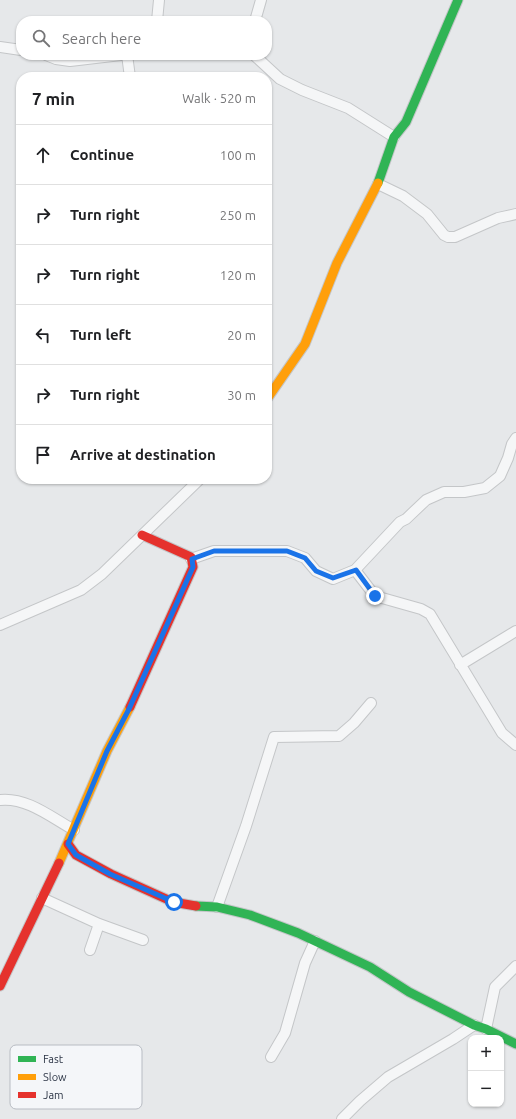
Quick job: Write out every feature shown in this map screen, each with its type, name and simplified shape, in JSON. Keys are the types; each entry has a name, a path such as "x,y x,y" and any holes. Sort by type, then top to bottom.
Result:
{"street":[{"path":"157,16 159,0"},
{"path":"256,16 261,0"},
{"path":"272,392 305,344 337,263 378,184 394,137 406,122 434,61 443,33 458,0"},
{"path":"0,47 16,49"},
{"path":"63,60 78,60"},
{"path":"128,60 129,72"},
{"path":"259,60 280,79 302,90 348,108 394,137"},
{"path":"378,184 403,196 427,214 444,235 448,237 455,237 498,218 516,214"},
{"path":"192,559 214,551 287,551 305,558 316,571 333,578 356,570 400,522 406,519 426,500 444,492 464,492 485,488 500,476 512,444 516,438"},
{"path":"0,625 81,590 102,574 195,484"},
{"path":"0,986 68,844 107,751 129,709 193,567 191,557 142,535"},
{"path":"356,570 375,596 421,609 430,614 502,733 516,745"},
{"path":"460,664 516,631"},
{"path":"217,907 246,826 274,737 339,736 354,723 371,704"},
{"path":"0,800 14,800 29,805 74,830"},
{"path":"68,844 76,855 110,874 174,902 194,906 217,907 250,915 298,933 370,967 409,992 474,1025 486,1029 516,1044"},
{"path":"42,898 99,924 143,940"},
{"path":"90,950 99,924"},
{"path":"271,1057 285,1033 305,963 315,941"},
{"path":"486,1029 495,987 516,966"},
{"path":"342,1119 388,1077 474,1025"}],"traffic: fast":[{"path":"378,183 394,137 406,122 458,0"},
{"path":"196,906 217,907 250,915 298,933 370,967 409,992 474,1025 486,1029 516,1044"}],"traffic: slow":[{"path":"272,392 305,344 337,263 378,183"},
{"path":"59,863 107,751 130,707"}],"traffic: jam":[{"path":"130,707 193,567 191,557 142,535"},
{"path":"68,844 76,855 111,874 173,902 196,906"},
{"path":"0,986 59,863"}],"route":[{"path":"174,902 110,874 76,855 68,844 107,751 129,709 193,567 192,559 214,551 287,551 305,558 316,571 333,578 356,570 375,596"}]}
